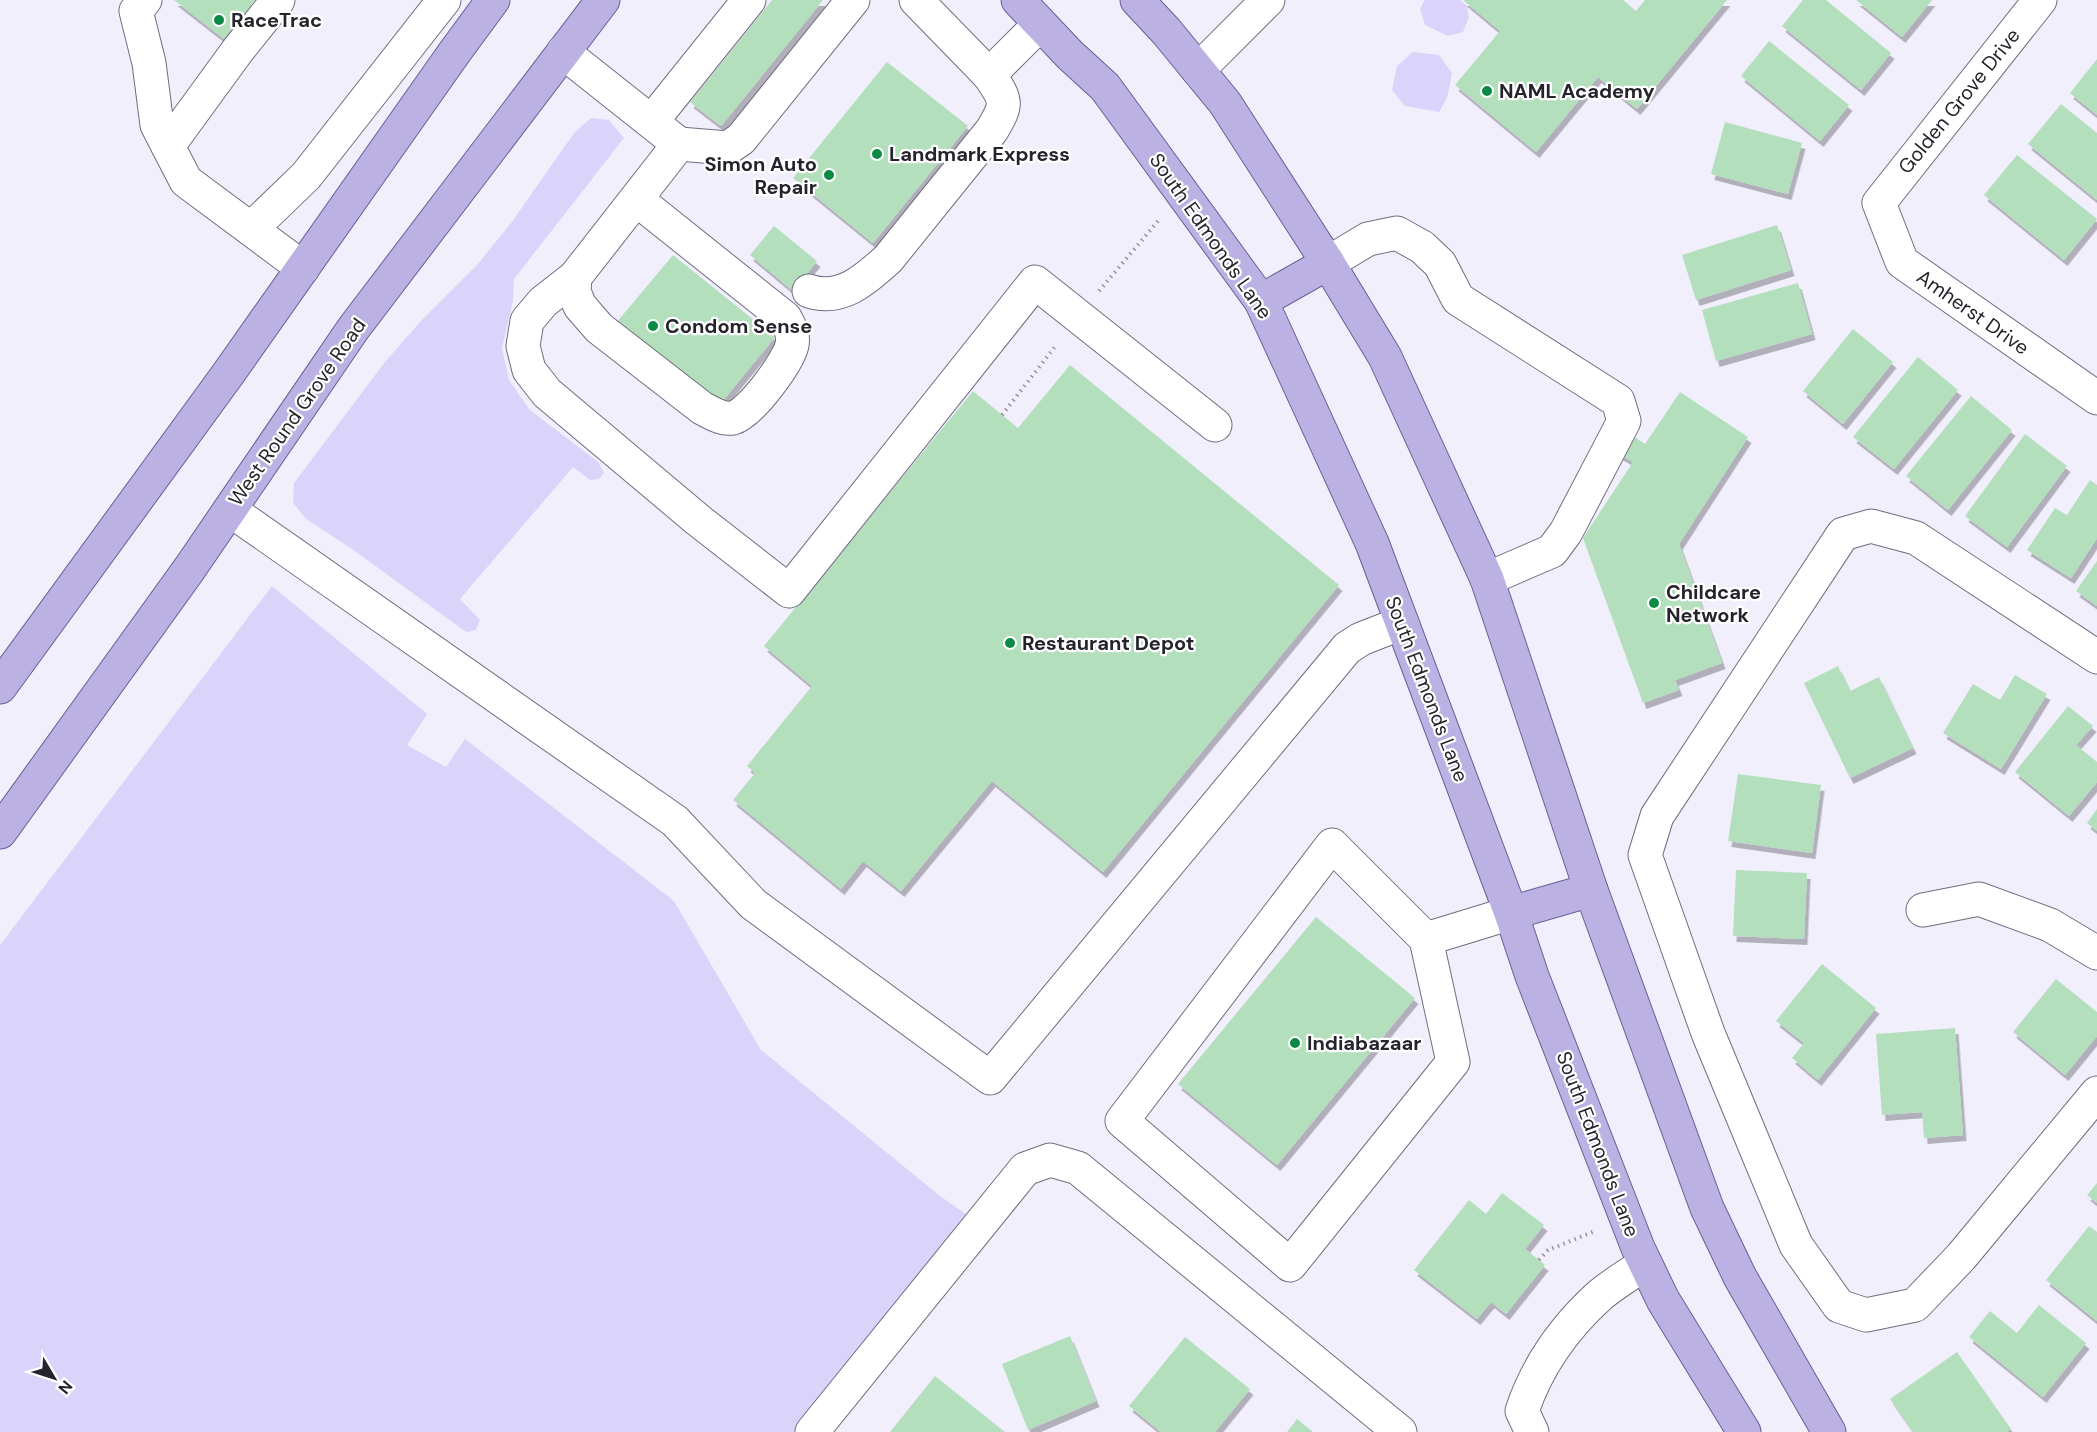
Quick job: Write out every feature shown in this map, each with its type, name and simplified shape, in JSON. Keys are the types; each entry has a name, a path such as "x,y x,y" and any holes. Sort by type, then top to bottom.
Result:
{"main road":[{"path":"0,687 214,393 493,0"},
{"name":"West Round Grove Road","path":"0,832 190,568 353,329 603,0"},
{"name":"South Edmonds Lane","path":"1018,0 1070,55 1105,87 1261,301 1372,543 1511,913 1532,976 1645,1264 1663,1300 1744,1432"},
{"path":"1137,0 1225,103 1328,263 1385,357 1487,579 1591,890 1707,1208 1740,1276 1829,1432"},
{"path":"1261,301 1328,263"},
{"path":"1511,913 1591,890"}],"street":[{"path":"145,0 136,11 149,63 157,125 186,181 303,268"},
{"path":"168,146 238,50 278,0"},
{"path":"250,229 306,176 444,0"},
{"path":"652,122 748,0"},
{"path":"563,52 679,144 728,148 741,139 853,0"},
{"path":"809,291 824,294 853,288 888,259 992,130 1004,111 1003,96 989,75 916,0"},
{"path":"1198,70 1268,0"},
{"name":"Golden Grove Drive","path":"1879,203 2040,0"},
{"path":"989,75 1040,24"},
{"path":"679,144 575,277 543,302 527,321 523,346 529,370 547,393 698,520 789,591 1035,282 1215,425"},
{"path":"575,277 574,292 580,306 599,328 702,408 719,417 734,417 748,408 756,399 788,357 792,332 785,318 636,199"},
{"name":"Amherst Drive","path":"1879,203 1902,262 2097,398"},
{"path":"1328,263 1368,239 1397,233 1422,247 1440,264 1458,299 1618,401 1624,421 1566,532 1552,551 1487,579"},
{"path":"230,510 675,821 753,904 990,1078 1347,648 1361,639 1402,622"},
{"path":"2097,657 1916,538 1870,526 1843,534 1658,816 1645,855 1708,1033 1796,1245 1839,1306 1866,1315 1915,1305 1960,1257 2097,1094"},
{"path":"1332,845 1426,939 1453,1062 1290,1265 1122,1121 1332,845"},
{"path":"1923,910 1979,898 2050,925 2097,953"},
{"path":"1426,939 1511,913"},
{"path":"812,1432 1025,1169 1050,1160 1078,1168 1400,1432"},
{"path":"1532,1432 1522,1411 1530,1386 1555,1342 1600,1295 1645,1264"}],"path":[{"path":"1539,1260 1548,1250 1598,1230"}],"shaded area":[{"path":"1425,0 1460,0 1467,6 1469,17 1463,32 1448,36 1425,25 1420,9"},
{"path":"1413,52 1439,55 1452,73 1447,98 1439,112 1405,106 1392,90 1397,66"},
{"path":"591,118 609,120 624,138 514,279 513,301 502,348 509,380 530,410 598,462 604,473 599,479 590,480 573,467 460,599 480,620 476,630 466,632 352,549 306,519 293,503 294,483 385,362 420,322 477,265 511,223 574,133"},
{"path":"272,586 427,714 407,745 446,767 465,739 674,901 761,1050 940,1196 970,1217 795,1432 0,1432 0,945"}],"building":[{"name":"RaceTrac","path":"174,0 255,0 224,39"},
{"path":"772,0 823,0 721,126 690,102"},
{"path":"1463,0 1623,0 1636,11 1645,0 1727,0 1637,109 1598,77 1536,152 1455,85 1500,31"},
{"path":"1803,0 1826,0 1891,53 1861,90 1782,26"},
{"path":"1856,0 1932,0 1902,37"},
{"path":"1769,41 1849,105 1820,141 1741,76"},
{"path":"2097,59 2097,115 2070,93"},
{"path":"887,62 968,126 873,243 793,178"},
{"path":"2061,104 2097,133 2097,200 2028,144"},
{"path":"1725,122 1802,143 1788,194 1711,174"},
{"path":"2017,155 2097,219 2064,260 1984,195"},
{"path":"1777,225 1791,270 1696,300 1682,255"},
{"path":"774,226 817,261 793,291 750,255"},
{"path":"673,255 775,337 721,403 616,323"},
{"path":"1798,283 1812,334 1716,361 1702,310"},
{"path":"1853,329 1893,362 1843,424 1803,391"},
{"path":"1918,357 1958,390 1894,469 1853,437"},
{"path":"1070,365 1339,585 1103,872 992,781 901,891 863,861 841,889 733,800 755,773 747,766 812,686 764,646 973,391 1018,428"},
{"name":"Childcare Network","path":"1680,392 1748,437 1679,544 1722,663 1675,680 1679,690 1643,703 1583,538 1633,462 1619,454 1632,435 1645,444"},
{"path":"1971,396 2012,430 1948,510 1906,476"},
{"path":"2025,434 2067,466 2007,547 1965,516"},
{"path":"2090,480 2097,485 2097,538 2071,578 2027,550 2055,508 2067,515"},
{"path":"2097,561 2097,606 2076,591"},
{"path":"1838,666 1850,691 1879,677 1913,748 1850,778 1804,683"},
{"path":"2015,675 2047,694 2001,769 1943,733 1973,684 2000,700"},
{"path":"2068,706 2093,726 2076,745 2097,762 2097,782 2069,816 2015,772"},
{"path":"1738,774 1821,785 1812,853 1728,841"},
{"path":"2097,809 2097,831 2087,823"},
{"path":"1736,870 1807,873 1804,939 1733,936"},
{"path":"1316,917 1415,998 1277,1165 1178,1084"},
{"path":"1822,964 1876,1008 1818,1080 1792,1058 1804,1043 1776,1021"},
{"path":"2056,979 2097,1012 2097,1036 2065,1075 2013,1032"},
{"path":"1955,1028 1963,1135 1924,1138 1922,1112 1882,1115 1876,1034"},
{"path":"2097,1183 2097,1203 2087,1195"},
{"path":"1502,1193 1544,1225 1525,1249 1545,1265 1506,1314 1491,1302 1477,1319 1414,1270 1469,1200 1486,1214"},
{"path":"2089,1226 2097,1232 2097,1321 2046,1280"},
{"path":"2039,1305 2086,1343 2043,1397 1969,1337 1990,1311 2017,1333"},
{"path":"1070,1336 1096,1401 1028,1430 1002,1364"},
{"path":"1185,1337 1250,1389 1215,1432 1161,1432 1129,1406"},
{"path":"1957,1352 2011,1429 2006,1432 1913,1432 1890,1399"},
{"path":"935,1376 1005,1432 890,1432"},
{"path":"1297,1419 1313,1432 1287,1432"}],"place":[{"name":"RaceTrac","path":"219,20"},
{"name":"NAML Academy","path":"1487,91"},
{"name":"Landmark Express","path":"877,154"},
{"name":"Simon Auto Repair","path":"829,175"},
{"name":"Condom Sense","path":"653,326"},
{"name":"Childcare Network","path":"1654,603"},
{"name":"Restaurant Depot","path":"1010,643"},
{"name":"Indiabazaar","path":"1295,1043"}]}
